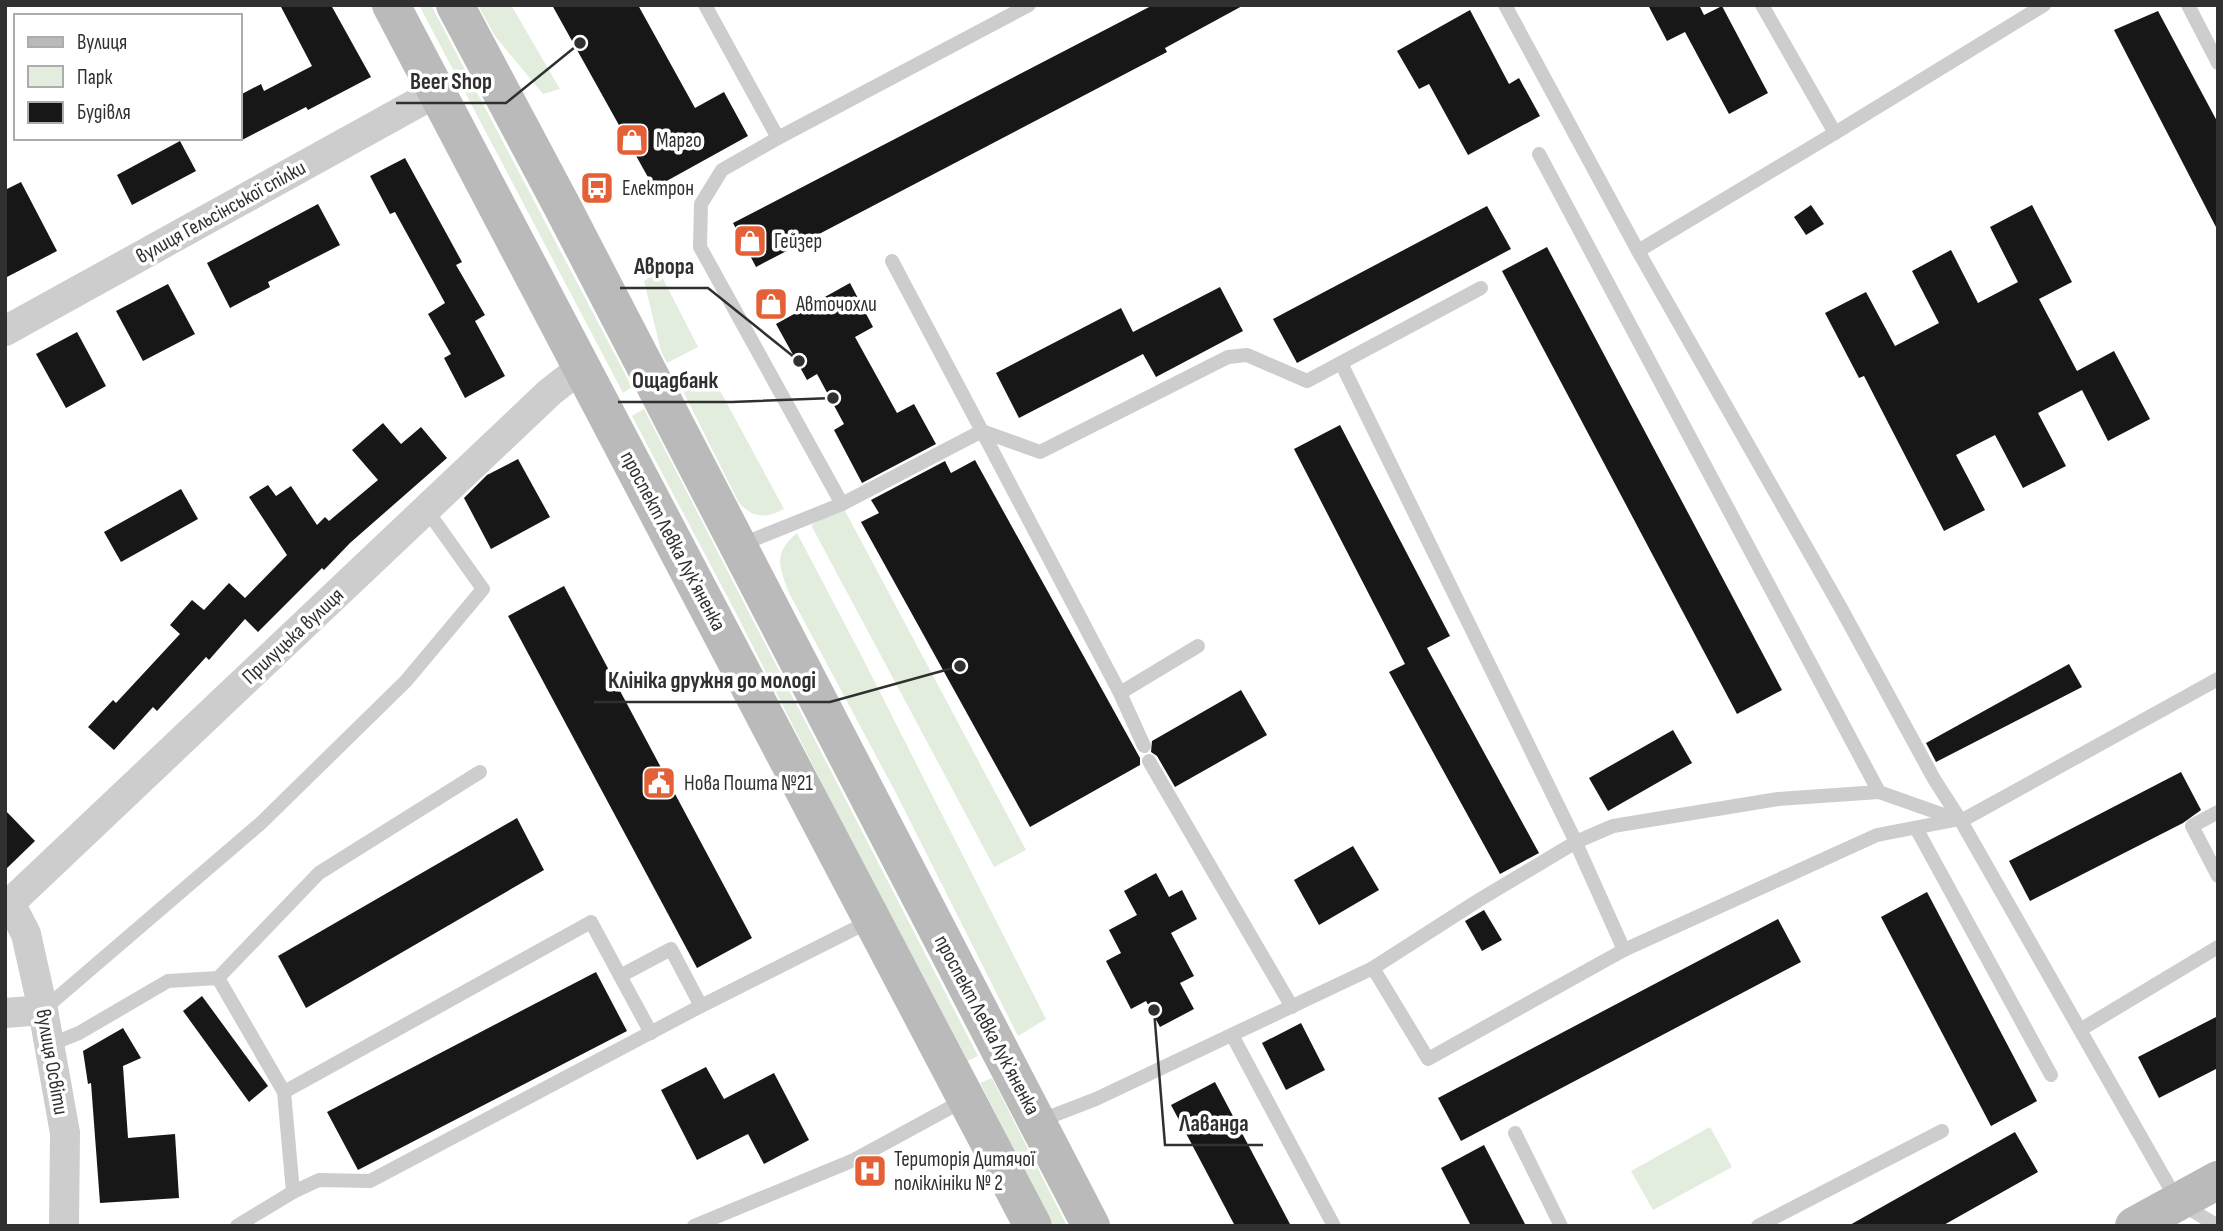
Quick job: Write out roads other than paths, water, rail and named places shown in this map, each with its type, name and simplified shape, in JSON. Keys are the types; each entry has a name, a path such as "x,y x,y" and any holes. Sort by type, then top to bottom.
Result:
{"main road":[{"name":"проспект Левка Лукʼяненка","path":"391,5 1033,1226"},
{"name":"проспект Левка Лукʼяненка","path":"455,5 564,208 1091,1226"},
{"path":"2134,1226 2218,1180"}],"street":[{"name":"вулиця Гельсінської спілки","path":"5,331 437,92"},
{"name":"Прилуцька вулиця","path":"8,901 550,392 582,367"},
{"name":"вулиця Освіти","path":"8,901 26,934 65,1133 64,1226"},
{"path":"5,1013 43,1010"}],"lane":[{"path":"705,5 778,138"},
{"path":"842,504 700,247 701,204 722,170 1029,5"},
{"path":"1505,5 1638,251 1842,610 1934,779 2178,1202 2218,1226"},
{"path":"1762,5 1835,133"},
{"path":"1638,251 2045,5"},
{"path":"2188,5 2218,63"},
{"path":"1539,154 1879,792"},
{"path":"892,261 1120,693 1144,746"},
{"path":"738,546 842,504 982,431 1040,452 1228,357 1247,355 1307,381 1480,288"},
{"path":"1341,363 1576,842 1625,950"},
{"path":"43,1010 261,823 406,681 483,589 426,509"},
{"path":"1120,693 1198,646"},
{"path":"1373,968 1428,1059 1625,950 1877,835 1958,820 2218,679"},
{"path":"1149,761 1292,1007"},
{"path":"49,1045 79,1033 168,981 218,978 319,873 480,772"},
{"path":"1037,1122 1096,1100 1373,968 1576,842 1613,825 1778,799 1879,792 1958,820"},
{"path":"2218,811 2192,826 2218,876"},
{"path":"1916,828 2051,1074"},
{"path":"237,1226 293,1192 319,1180 370,1181 701,1006 872,920"},
{"path":"284,1092 591,922 651,1033"},
{"path":"2080,1030 2218,947"},
{"path":"621,976 671,949 701,1006"},
{"path":"218,978 284,1092 293,1192"},
{"path":"1232,1035 1334,1226"},
{"path":"694,1226 854,1160 967,1099"},
{"path":"1758,1226 1942,1131"},
{"path":"1515,1133 1561,1226"}],"place":[{"name":"Beer Shop","path":"580,43"},
{"name":"Марго","path":"632,140"},
{"name":"Електрон","path":"597,188"},
{"name":"Гейзер","path":"750,241"},
{"name":"Авточохли","path":"771,304"},
{"name":"Аврора","path":"799,361"},
{"name":"Ощадбанк","path":"833,398"},
{"name":"Клініка дружня до молоді","path":"960,666"},
{"name":"Нова Пошта №21","path":"659,783"},
{"name":"Лаванда","path":"1154,1010"},
{"name":"Територія Дитячої поліклініки № 2","path":"870,1171"}]}
